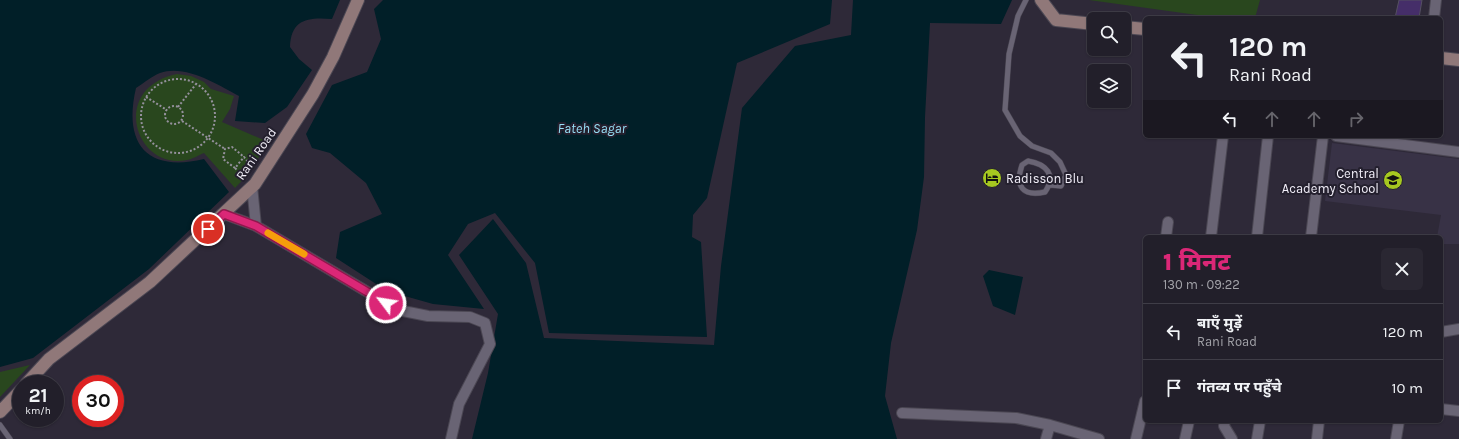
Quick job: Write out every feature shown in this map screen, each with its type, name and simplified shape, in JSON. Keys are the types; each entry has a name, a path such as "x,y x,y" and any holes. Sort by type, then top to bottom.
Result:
{"street":[{"name":"Rani Road","path":"35,375 50,359 150,282 224,214 313,94 333,57 358,0"},
{"path":"1041,0 1056,20 1087,23"},
{"path":"1434,16 1436,0"},
{"path":"1131,28 1143,29"},
{"path":"1443,58 1459,60"},
{"path":"1211,235 1223,138"},
{"path":"1257,235 1268,138"},
{"path":"1311,235 1323,138"},
{"path":"1351,138 1459,152"},
{"path":"249,182 256,226"},
{"path":"224,214 256,226 398,310 428,316 470,317 485,323 490,344 459,404 451,439"},
{"path":"1166,235 1168,222"},
{"path":"1443,332 1459,329"},
{"path":"0,412 12,399"},
{"path":"1443,409 1459,411"},
{"path":"902,413 1016,418 1050,425 1099,439"},
{"path":"1136,439 1143,417"},
{"path":"1185,439 1189,423"},
{"path":"1225,423 1224,426 1232,439"},
{"path":"1257,439 1260,423"},
{"path":"1317,439 1319,423"},
{"path":"1396,439 1399,423"},
{"path":"1046,439 1050,425"}],"lane":[{"path":"1026,0 1018,16 1009,54 1005,110 1020,136 1032,146 1051,153 1060,162 1066,175 1061,186 1050,185"},
{"path":"1028,161 1037,163 1044,167 1050,175 1050,185 1045,192 1033,195 1024,191 1020,186 1018,176 1022,165 1028,161"},
{"path":"0,425 10,439"}],"path":[{"path":"180,79 196,84 205,92 212,102 214,114 213,126 207,138 198,146 187,151 175,153 163,150 152,143 145,133 141,121 142,109 146,97 157,85 164,81 180,79"},
{"path":"178,107 196,84"},
{"path":"146,97 167,110"},
{"path":"172,106 178,107 184,114 182,120 174,125 169,123 165,118 167,110 172,106"},
{"path":"182,120 225,149 232,147 254,168"},
{"path":"225,149 223,158 249,182"},
{"path":"235,168 244,157"}],"shaded area":[{"name":"Central Academy School","path":"1332,143 1459,159 1459,244 1443,244 1443,235 1437,235 1441,215 1325,201"}],"green space":[{"path":"1089,0 1260,0 1256,16 1205,16"},
{"path":"177,74 191,76 204,82 211,89 234,96 230,109 222,122 266,141 254,168 235,188 204,153 187,160 169,160 154,153 143,141 137,126 137,110 143,95 156,82"},
{"path":"30,365 21,375 12,375 12,384 0,397 0,372"}],"water":[{"path":"0,0 340,0 332,19 323,18 308,20 297,25 291,38 290,47 299,59 312,70 287,107 265,123 235,121 239,96 191,73 170,71 160,73 136,88 133,107 133,124 137,138 143,149 154,157 167,162 184,162 204,159 229,192 149,269 33,358 0,367"},
{"name":"Fateh Sagar","path":"383,0 832,0 830,24 737,63 707,198 693,215 692,237 701,242 707,337 549,333 535,263 495,213 468,224 448,255 484,309 433,304 387,291 336,258 340,232 382,214 366,183 330,153 312,148 306,134 332,85 367,72 381,39 374,9"},
{"path":"853,0 1012,0 1001,24 930,23 925,117 924,177 917,230 891,343 885,396 897,439 472,439 488,373 498,314 459,255 493,219 526,263 544,338 714,345 721,266 742,108 795,46 851,35"},
{"path":"989,270 1023,277 1015,315 993,306 983,276"}],"building":[{"path":"1399,0 1422,0 1419,16 1395,16"}],"slow traffic":[{"path":"268,233 304,254"}],"place":[{"name":"Radisson Blu","path":"992,178"},
{"name":"Central Academy School","path":"1393,180"}],"route":[{"path":"208,229 224,214 256,226 328,267 386,303"}]}
